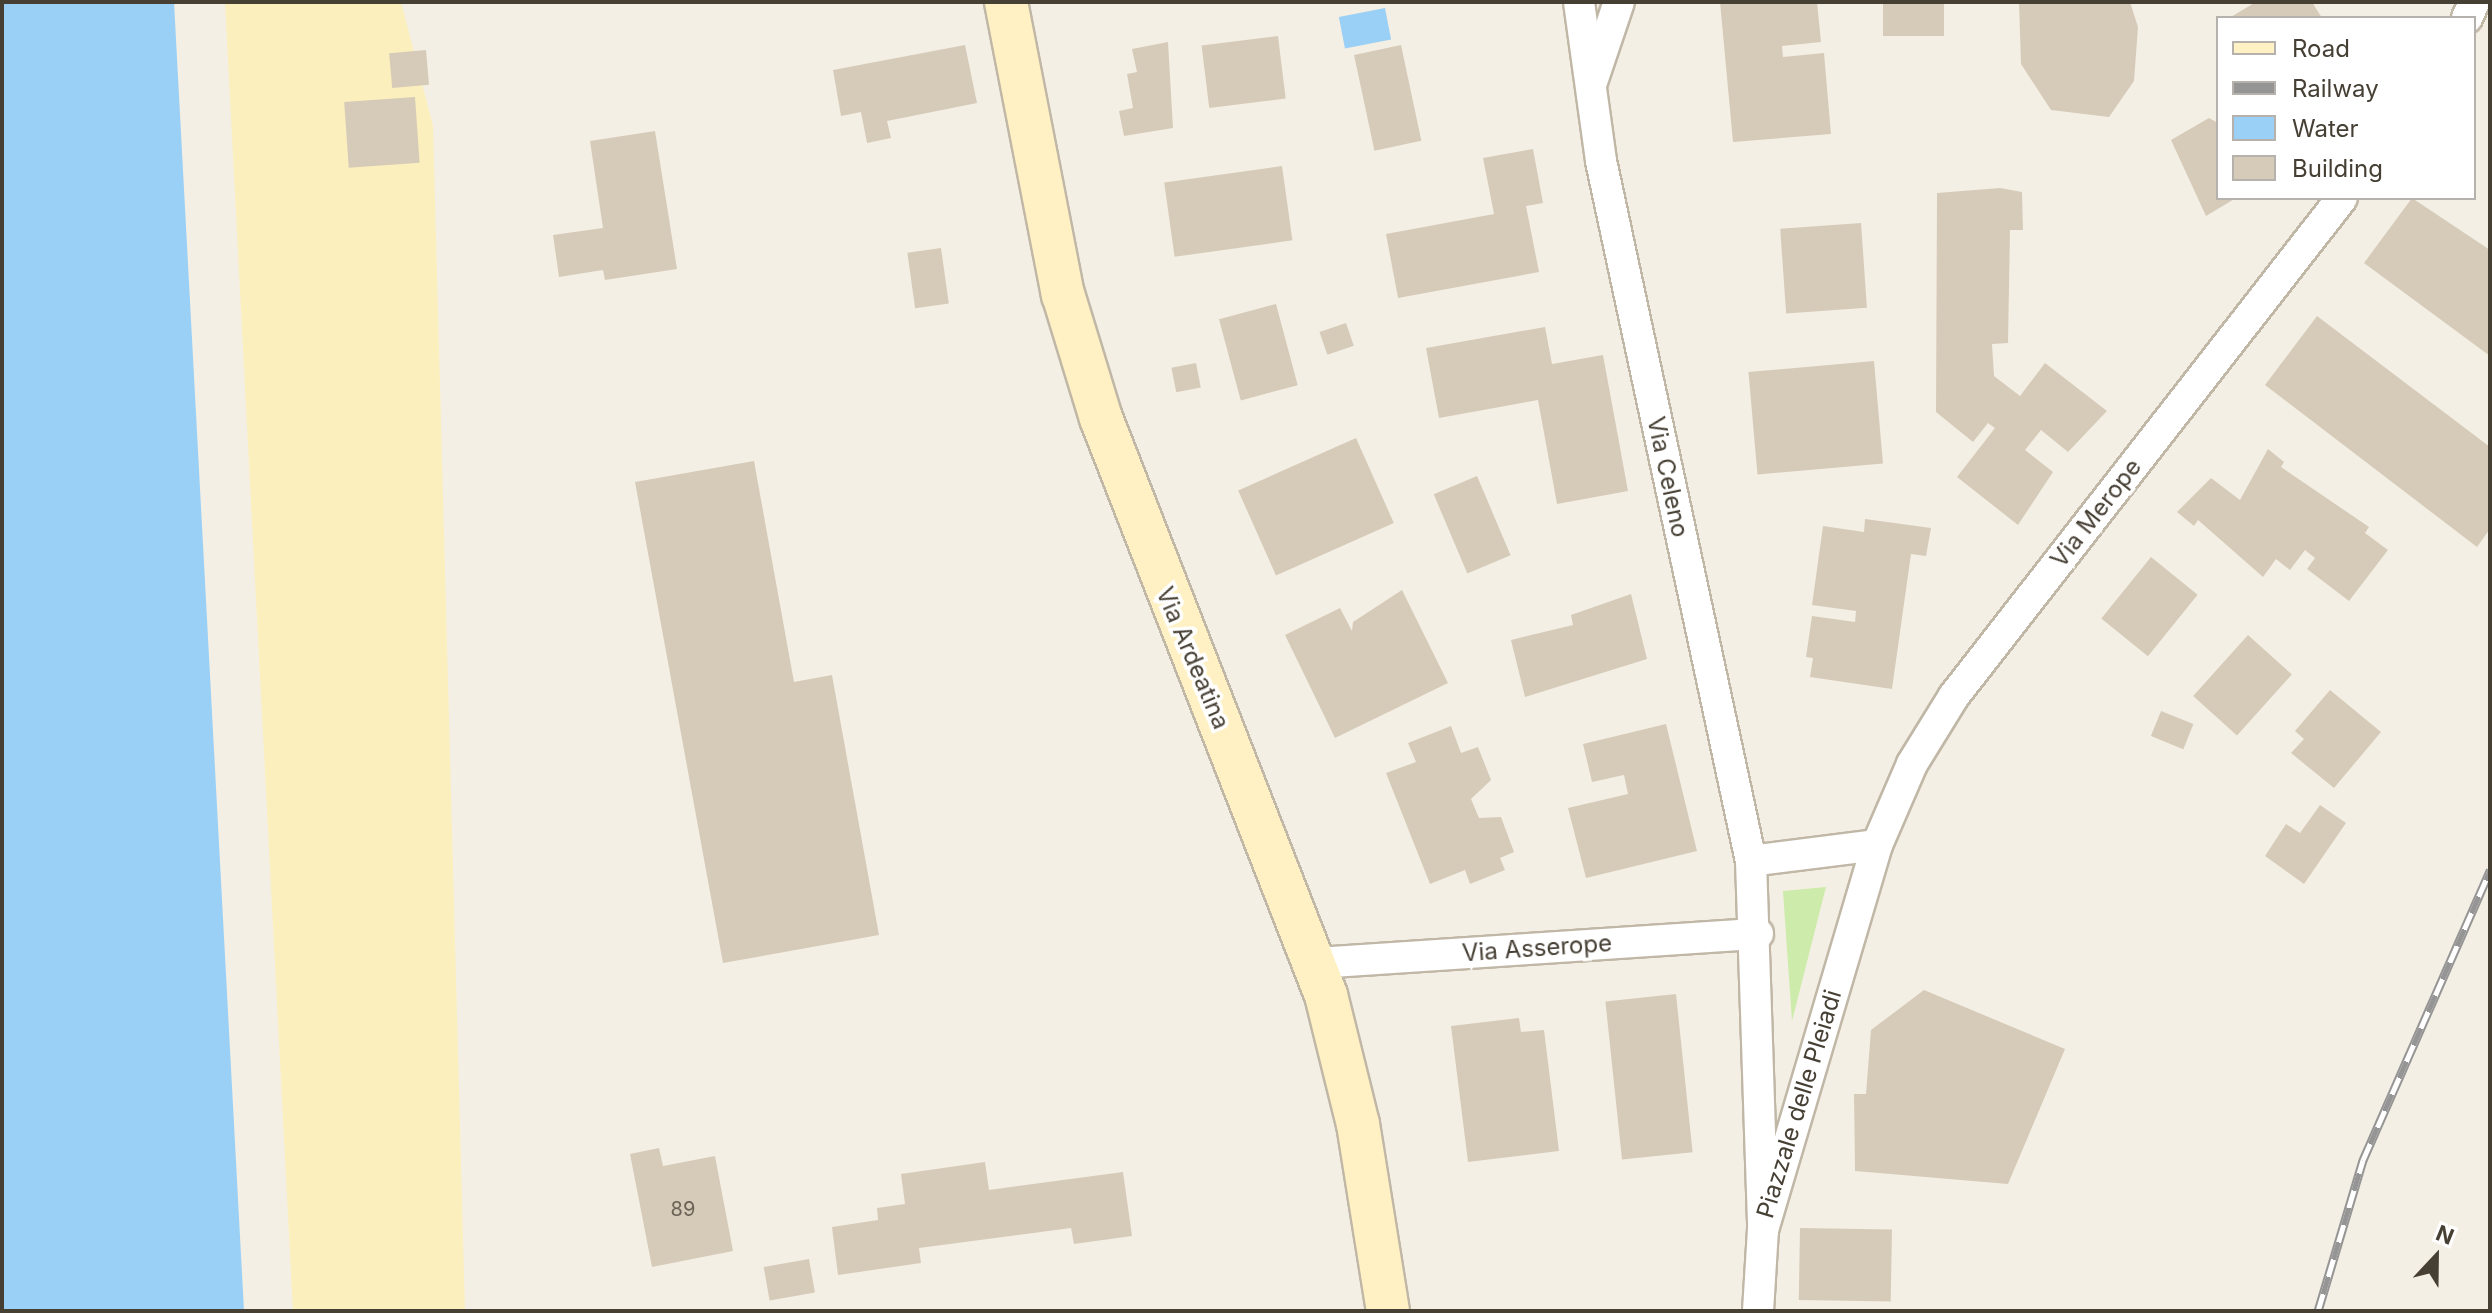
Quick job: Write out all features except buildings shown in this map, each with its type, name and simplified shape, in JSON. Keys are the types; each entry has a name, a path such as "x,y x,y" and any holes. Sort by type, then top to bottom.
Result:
{"main road":[{"name":"Via Ardeatina","path":"1011,3 1063,294 1109,443 1317,963 1358,1124 1388,1311"}],"street":[{"name":"Via Celeno","path":"1579,2 1589,91 1751,861"},
{"path":"1589,91 1619,2"},
{"name":"Via Merope","path":"1877,845 1912,764 1954,696 2340,200"},
{"path":"1751,861 1877,845"},
{"name":"Piazzale delle Pleiadi","path":"1763,1230 1877,845"},
{"name":"Piazzale delle Pleiadi","path":"1751,861 1758,934 1763,1230"},
{"name":"Via Asserope","path":"1317,963 1758,934"},
{"path":"1758,1311 1763,1230"}],"green space":[{"path":"1826,887 1792,1021 1783,891"}],"sand":[{"path":"225,2 401,2 433,126 465,1311 293,1311"}],"water":[{"path":"2,2 174,2 244,1311 2,1311"},
{"path":"1385,8 1391,39 1345,48 1339,17"}],"railway":[{"path":"2318,1311 2363,1160 2490,870"}]}
